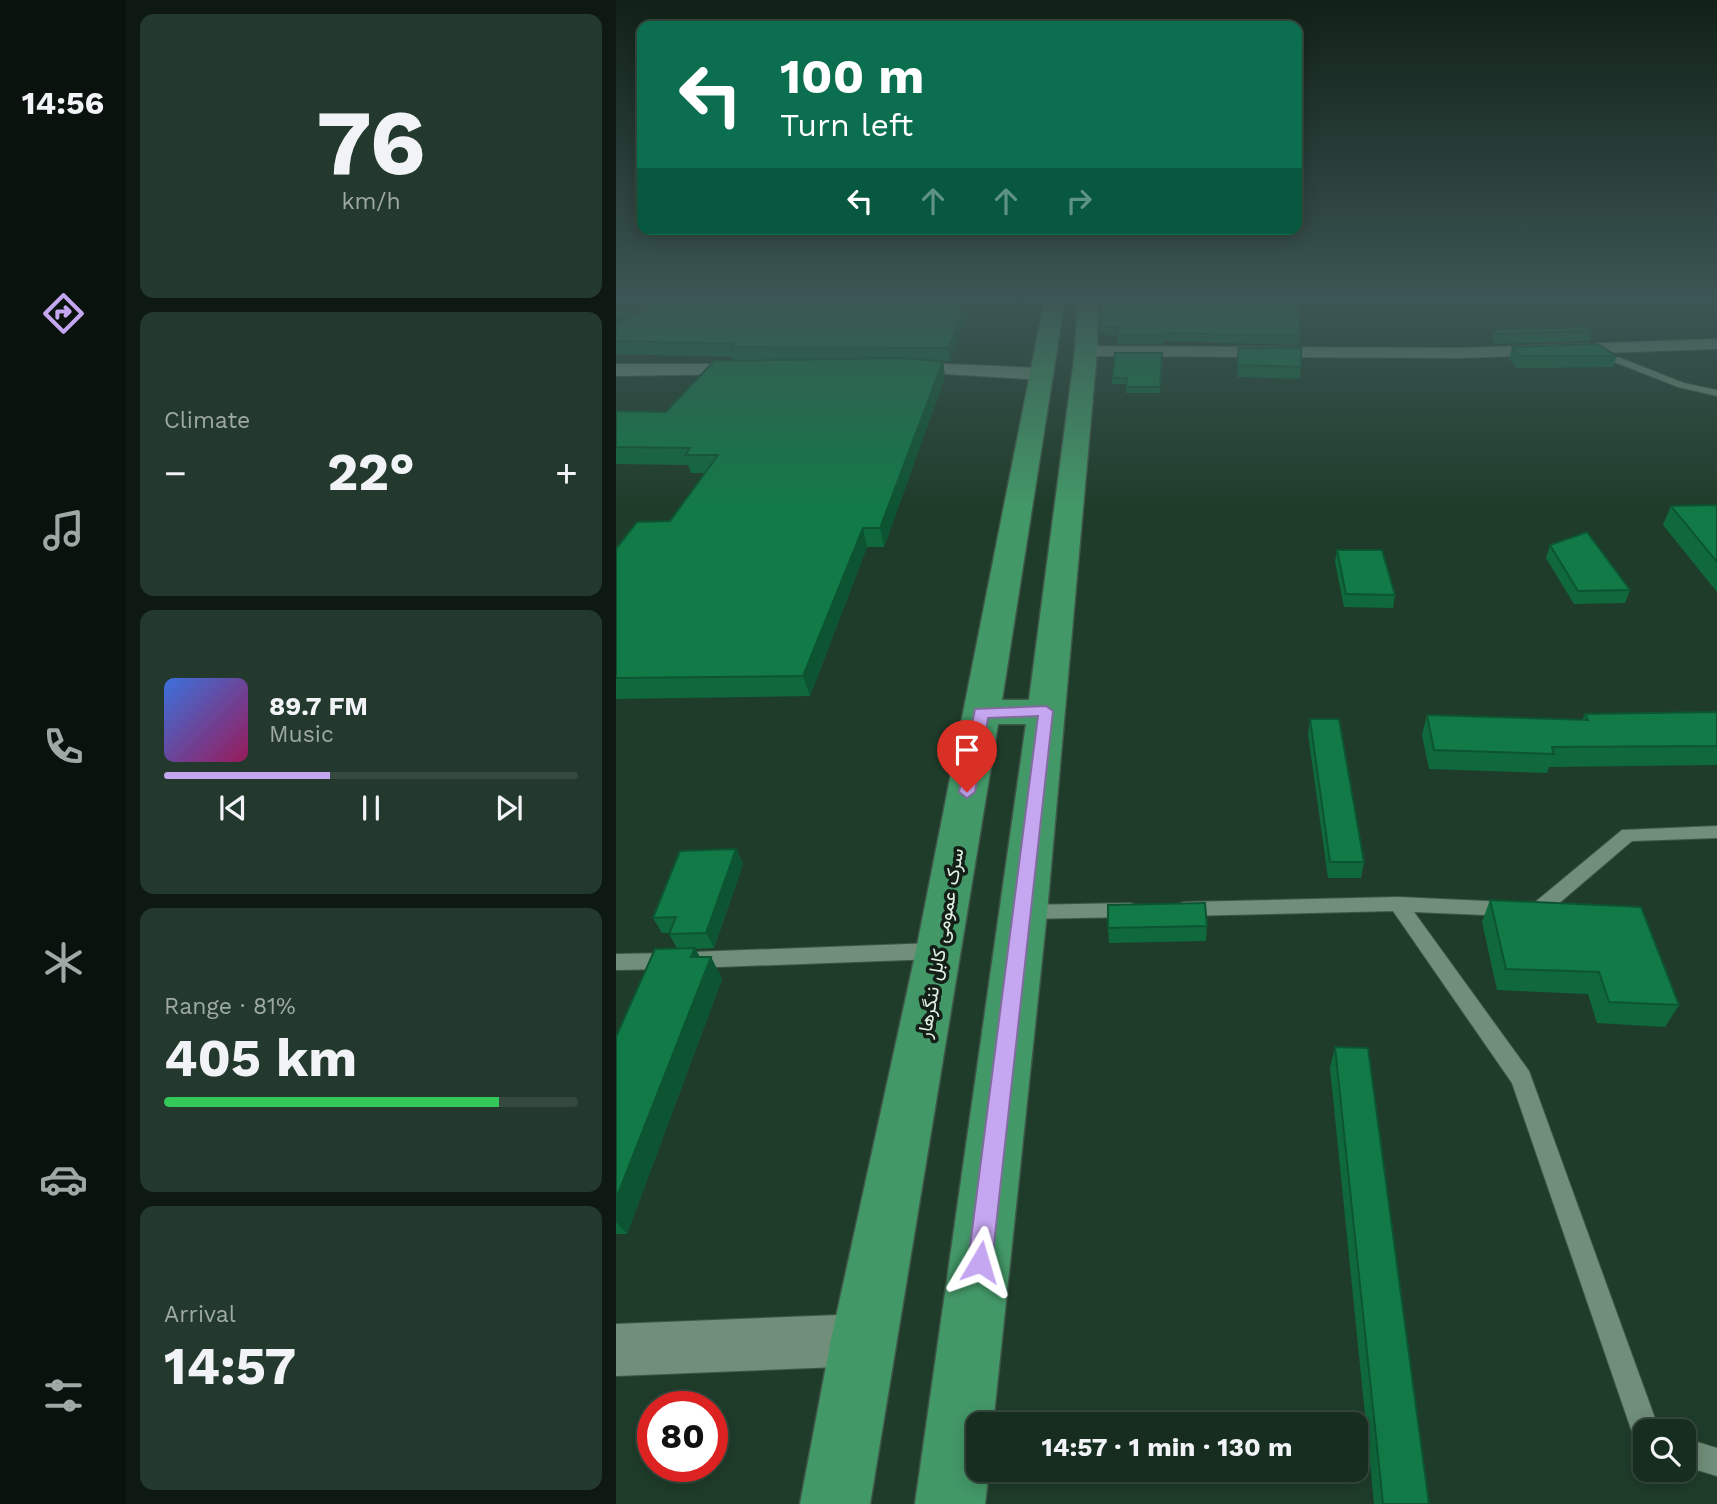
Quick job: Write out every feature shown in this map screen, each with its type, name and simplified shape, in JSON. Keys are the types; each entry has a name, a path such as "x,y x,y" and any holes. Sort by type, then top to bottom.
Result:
{"highway":[{"name":"سرک عمومی کابل ننگرهار","path":"835,1504 863,1340 939,951 1042,368"},
{"path":"950,1504 1024,912 1084,368"},
{"path":"981,713 1046,711"}],"street":[{"path":"913,368 1041,374"},
{"path":"616,370 764,369"},
{"path":"616,1350 863,1340"}],"lane":[{"path":"1639,368 1681,385 1717,393"},
{"path":"1024,912 1398,904 1536,911 1628,835 1717,832"},
{"path":"1398,904 1521,1078 1641,1419"},
{"path":"616,962 939,951"},
{"path":"1696,1456 1717,1462"}],"building":[{"path":"707,368 940,368 880,528 863,528 803,676 616,678 616,549 637,522 670,521 718,455 685,455 690,448 616,447 616,411 666,412"},
{"path":"1113,368 1161,368 1160,387 1126,387 1127,378 1112,378"},
{"path":"1671,506 1717,507 1717,562"},
{"path":"1587,532 1630,590 1578,591 1550,545"},
{"path":"1337,550 1382,550 1395,595 1346,594"},
{"path":"1717,712 1717,746 1552,747 1554,754 1434,750 1427,715 1588,720 1585,714"},
{"path":"1310,719 1339,719 1364,862 1330,862"},
{"path":"736,849 706,933 669,934 676,917 653,918 680,851"},
{"path":"1490,900 1641,907 1679,1005 1609,1002 1599,972 1506,969"},
{"path":"1205,903 1207,926 1108,928 1108,905"},
{"path":"695,948 691,957 711,957 616,1199 616,1037 655,949"},
{"path":"1335,1047 1368,1048 1429,1504 1383,1504"}],"route":[{"path":"967,792 981,713 1046,711 980,1262"}]}
